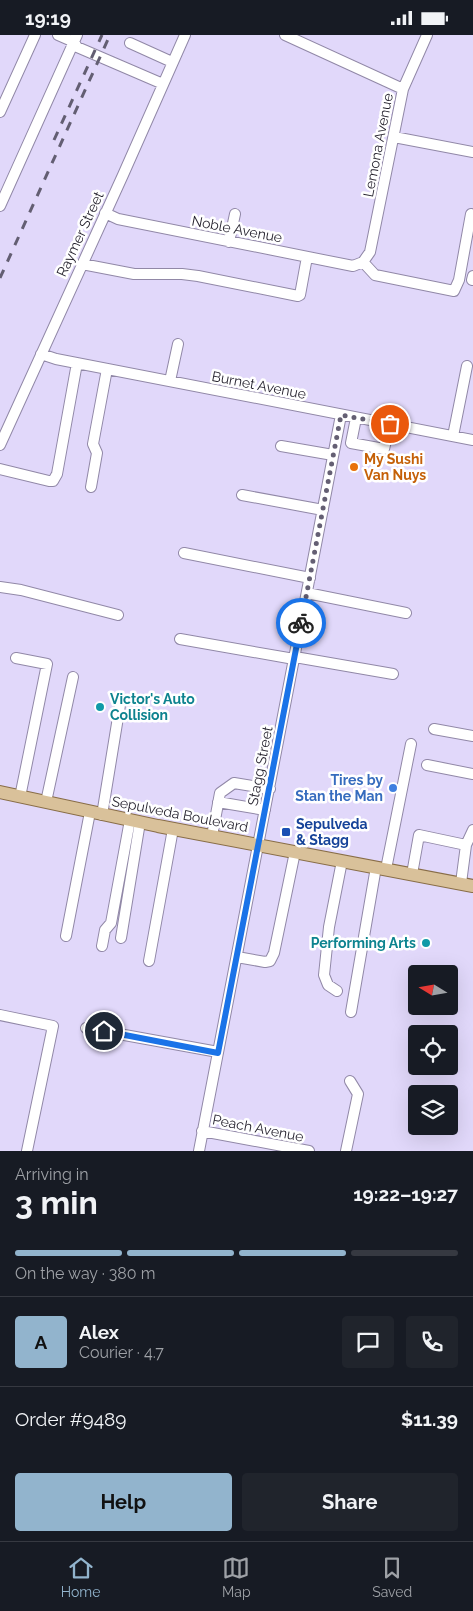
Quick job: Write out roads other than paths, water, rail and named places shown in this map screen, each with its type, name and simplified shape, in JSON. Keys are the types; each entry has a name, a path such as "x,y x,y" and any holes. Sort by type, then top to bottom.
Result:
{"main road":[{"name":"Sepulveda Boulevard","path":"0,792 173,829 467,885"}],"street":[{"path":"0,112 35,35"},
{"path":"58,35 76,39"},
{"name":"Raymer Street","path":"0,445 184,35"},
{"path":"285,35 403,89"},
{"name":"Lemona Avenue","path":"363,262 370,252 403,89 427,35"},
{"path":"76,39 77,47 163,84"},
{"path":"1,201 76,39"},
{"path":"130,43 172,62"},
{"path":"394,137 473,152"},
{"name":"Noble Avenue","path":"105,213 118,219 353,266 363,262"},
{"path":"229,242 235,214"},
{"path":"363,262 376,275 454,291 459,280 471,214 473,215"},
{"path":"82,264 134,275 182,274 198,276 298,296 300,295 307,257"},
{"path":"170,381 178,344"},
{"name":"Burnet Avenue","path":"41,354 107,369 473,440"},
{"path":"0,469 53,481 77,363"},
{"path":"454,436 467,366"},
{"path":"91,487 97,453 93,444 107,369"},
{"name":"Stagg Street","path":"199,1151 341,415"},
{"path":"356,418 351,443 384,449 390,424"},
{"path":"281,446 333,455"},
{"path":"242,495 323,510"},
{"path":"184,553 310,578"},
{"path":"0,587 21,590 118,615"},
{"path":"307,593 406,613"},
{"path":"180,639 393,675"},
{"path":"16,658 47,664 20,797"},
{"path":"46,802 73,677"},
{"path":"66,936 121,699"},
{"path":"434,729 473,736"},
{"path":"351,1012 381,868 412,744"},
{"path":"427,765 473,774"},
{"path":"212,836 220,793 234,783 270,789"},
{"path":"218,802 266,810"},
{"path":"121,937 135,821"},
{"path":"102,946 106,930 111,923 135,821"},
{"path":"149,961 173,829"},
{"path":"467,885 466,845 473,830"},
{"path":"412,874 419,835 466,845"},
{"path":"237,957 265,962 270,961 274,953 295,852"},
{"path":"337,991 328,985 324,975 329,927 342,861"},
{"path":"0,1015 53,1026 27,1151"},
{"path":"86,1028 218,1053"},
{"path":"346,1151 358,1094 350,1081"},
{"name":"Peach Avenue","path":"202,1131 309,1151"}],"railway":[{"path":"54,140 102,35"},
{"path":"0,278 110,35"}],"place":[{"name":"My Sushi Van Nuys","path":"354,467"},
{"name":"Victor's Auto Collision","path":"100,707"},
{"name":"Tires by Stan the Man","path":"393,788"},
{"name":"Sepulveda & Stagg","path":"286,832"},
{"name":"Performing Arts","path":"426,943"}]}
